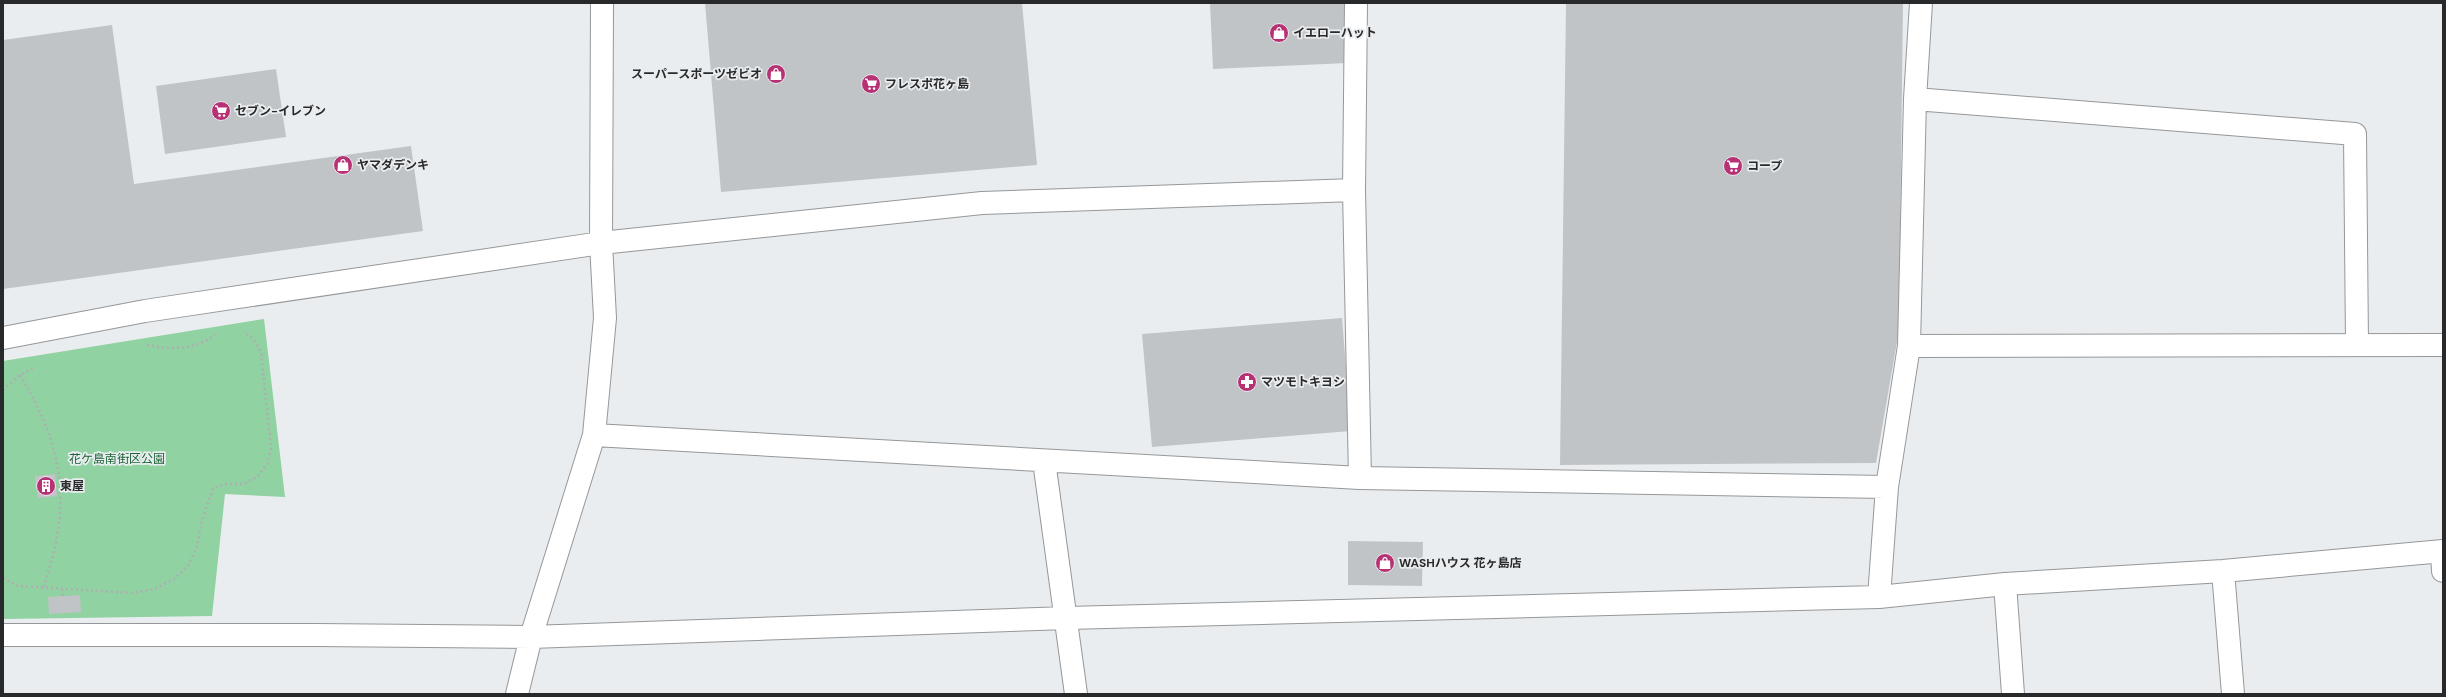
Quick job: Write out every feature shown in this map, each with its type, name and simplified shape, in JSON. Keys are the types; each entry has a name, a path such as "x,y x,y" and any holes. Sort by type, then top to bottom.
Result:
{"street":[{"path":"517,694 532,637 594,435 605,318 601,242 602,3"},
{"path":"1356,3 1354,190 1360,478"},
{"path":"1880,597 1887,487 1909,346 1915,99 1921,3"},
{"path":"1915,99 2355,134 2357,344"},
{"path":"3,338 145,311 601,242 982,203 1354,190"},
{"path":"1909,346 2443,345"},
{"path":"594,435 1360,478 1887,487"},
{"path":"1044,461 1067,618 1076,694"},
{"path":"3,635 316,634 532,637 1067,618 1880,597 2005,584 2443,558"},
{"path":"2223,572 2233,694"},
{"path":"2005,584 2013,694"}],"path":[{"path":"3,578 18,586 132,593 155,589 174,579 188,566 197,547 202,520 213,488 227,484 244,484 258,476 268,462 271,448 261,352 254,340 246,331 238,330"},
{"path":"144,345 166,348 195,346 219,332"},
{"path":"3,390 20,375 36,366"},
{"path":"20,375 42,419 57,458 61,487 55,554 43,588"},
{"path":"62,589 63,596"}],"green space":[{"name":"花ケ島南街区公園","path":"264,319 285,497 225,494 212,616 3,619 3,361"}],"building":[{"name":"フレスポ花ヶ島","path":"705,3 1022,3 1037,165 721,192"},
{"name":"イエローハット","path":"1210,3 1345,3 1347,63 1213,69"},
{"name":"コープ","path":"1566,3 1903,3 1899,330 1876,463 1560,465"},
{"name":"ヤマダデンキ","path":"112,25 134,184 411,146 423,231 3,289 3,40"},
{"name":"セブン-イレブン","path":"276,69 286,137 165,154 156,86"},
{"name":"マツモトキヨシ","path":"1342,318 1351,431 1152,447 1142,334"},
{"name":"東屋","path":"55,474 57,496 38,498 35,476"},
{"name":"WASHハウス 花ヶ島店","path":"1348,541 1423,542 1422,586 1348,585"},
{"path":"80,595 81,612 49,614 48,597"}],"place":[{"name":"イエローハット","path":"1279,33"},
{"name":"スーパースポーツゼビオ","path":"776,74"},
{"name":"フレスポ花ヶ島","path":"871,84"},
{"name":"セブン-イレブン","path":"221,111"},
{"name":"ヤマダデンキ","path":"343,165"},
{"name":"コープ","path":"1733,166"},
{"name":"マツモトキヨシ","path":"1247,382"},
{"name":"東屋","path":"46,486"},
{"name":"WASHハウス 花ヶ島店","path":"1385,563"}]}
